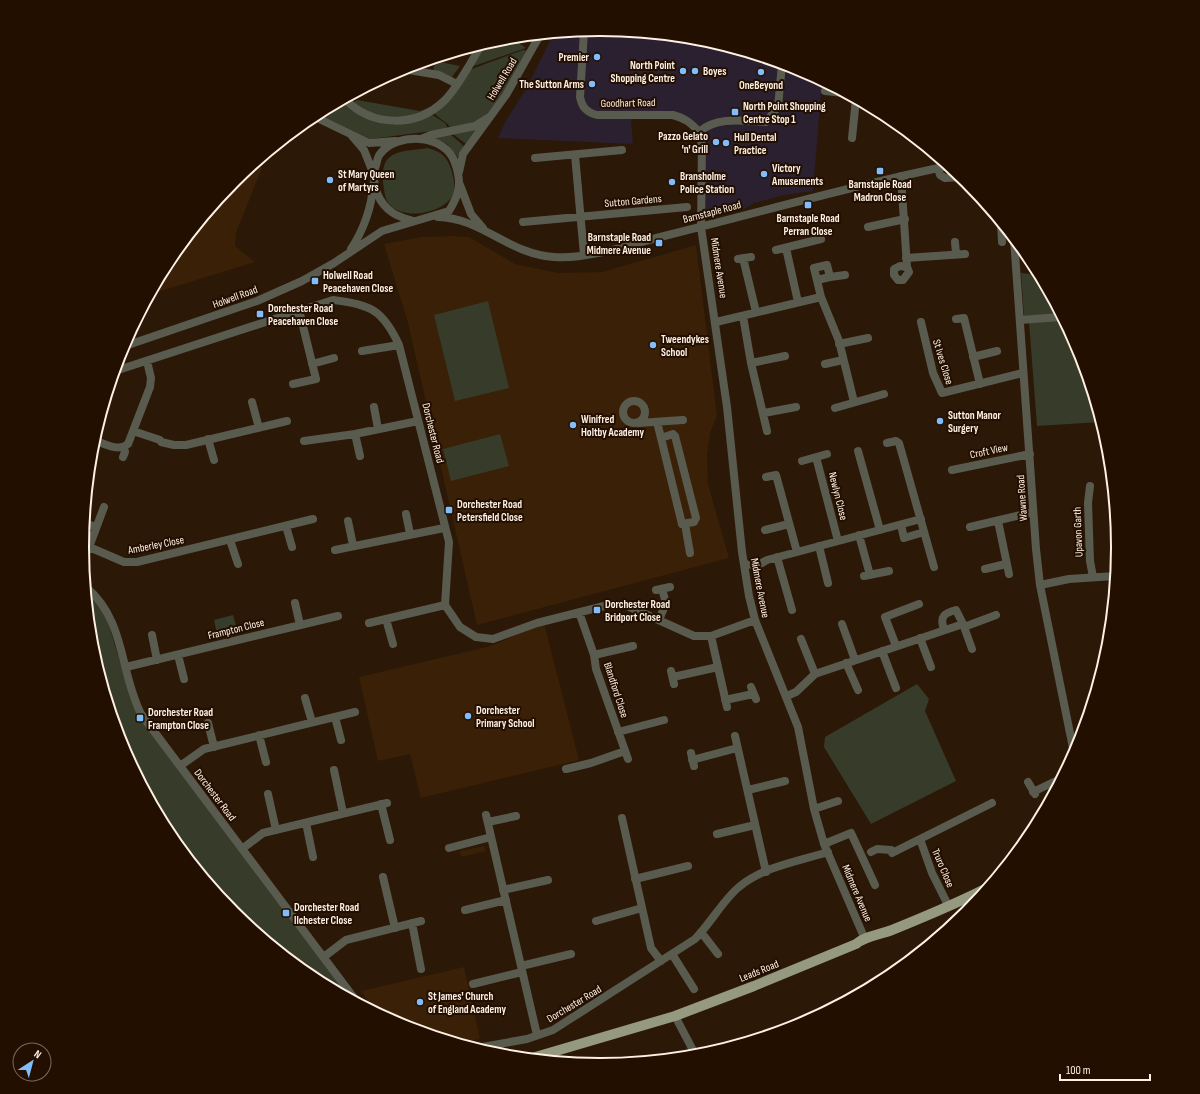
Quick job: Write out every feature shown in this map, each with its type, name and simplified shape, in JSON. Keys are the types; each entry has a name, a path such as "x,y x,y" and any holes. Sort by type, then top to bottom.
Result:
{"main road":[{"name":"Leads Road","path":"555,1056 675,1016 794,970 856,944 864,937 874,937 975,893"}],"street":[{"name":"Goodhart Road","path":"584,36 580,97 582,106 587,111 597,115 673,115 684,118 699,132"},
{"name":"Holwell Road","path":"459,175 463,154 495,113 537,40"},
{"path":"348,102 358,111 369,116 394,122 405,121 431,112 445,100 478,51"},
{"path":"701,227 702,145 699,132 705,127 722,121 766,122 778,107 781,70"},
{"path":"415,71 439,75 457,84"},
{"path":"825,91 831,92"},
{"path":"852,138 856,104"},
{"name":"Holwell Road","path":"420,139 431,135 475,126 495,113"},
{"path":"320,119 351,134 369,143 420,139 435,142 446,149 454,160 459,175 460,185 455,202 448,211 435,217 413,221 394,214 381,202 364,150 351,134"},
{"path":"374,179 380,154 390,146 404,140"},
{"path":"535,158 622,150"},
{"path":"575,155 584,255"},
{"name":"Barnstaple Road","path":"435,217 464,220 485,230 512,247 532,254 555,257 584,255 701,227 795,201 941,167"},
{"path":"938,168 940,176 945,178 952,178"},
{"path":"901,176 907,267"},
{"name":"Holwell Road","path":"348,253 356,242 372,201 374,179"},
{"name":"Barnstaple Road","path":"460,185 471,214 485,230"},
{"name":"Sutton Gardens","path":"523,222 687,207"},
{"path":"868,227 905,219"},
{"name":"Holwell Road","path":"131,344 258,301 302,281 382,231 413,221"},
{"name":"Midmere Avenue","path":"701,227 716,322 727,408 744,566 755,620 787,696 798,727 814,809 824,844 864,937"},
{"path":"1001,231 1002,242"},
{"path":"776,250 821,239"},
{"path":"955,242 956,254"},
{"path":"786,248 798,302"},
{"name":"Wawne Road","path":"1015,249 1033,512 1040,584 1075,736"},
{"path":"906,258 965,254"},
{"path":"744,258 756,312"},
{"path":"830,277 827,265 814,268 821,296 839,344 854,402"},
{"path":"817,280 845,275"},
{"path":"716,322 821,296"},
{"name":"Dorchester Road","path":"121,369 333,300 357,302 372,309 385,320 392,329 399,345 448,542 445,605"},
{"path":"293,384 316,379 299,310"},
{"path":"743,316 751,363 767,431"},
{"path":"1020,320 1056,317"},
{"path":"956,319 964,318 980,384"},
{"name":"St Ives Close","path":"921,322 933,373 942,394 1023,373"},
{"path":"839,344 868,338"},
{"path":"362,351 399,345"},
{"path":"973,357 997,351"},
{"path":"751,363 785,356"},
{"path":"312,364 334,358"},
{"path":"825,364 843,360"},
{"path":"100,442 119,449 124,448 128,444 150,387 151,378 147,361"},
{"path":"835,408 884,394"},
{"path":"252,402 258,428"},
{"path":"374,406 378,429"},
{"path":"764,414 796,407"},
{"path":"638,423 683,420"},
{"path":"133,430 160,440 161,442 174,445 287,421"},
{"path":"304,441 356,434 418,421"},
{"path":"657,422 682,524 685,524 690,553"},
{"path":"356,434 360,456"},
{"path":"661,438 673,434 675,436 696,518 694,522 685,524"},
{"path":"208,439 214,460"},
{"path":"887,443 896,441 899,443 934,567"},
{"path":"123,458 125,452 124,448"},
{"path":"858,450 880,530"},
{"path":"802,461 827,454"},
{"name":"Croft View","path":"952,470 1030,454"},
{"name":"Newlyn Close","path":"816,457 838,541"},
{"path":"766,477 776,475 797,552"},
{"name":"Upavon Garth","path":"1090,486 1088,503 1090,562 1093,577"},
{"path":"89,547 104,507"},
{"path":"970,527 1033,512"},
{"path":"406,514 410,534"},
{"name":"Amberley Close","path":"89,547 124,562 137,562 313,519"},
{"path":"744,566 760,564 777,557 921,519"},
{"path":"998,521 1008,574"},
{"path":"348,522 353,546"},
{"path":"765,530 789,524"},
{"path":"90,525 96,527"},
{"path":"901,525 904,538 924,532"},
{"path":"286,526 292,547"},
{"path":"334,550 444,528"},
{"path":"860,536 867,575 889,571"},
{"path":"230,540 238,564"},
{"path":"819,546 828,583"},
{"path":"777,557 792,610"},
{"path":"984,569 1006,564"},
{"path":"1040,584 1110,576"},
{"path":"659,620 666,603 663,589"},
{"name":"Dorchester Road","path":"91,591 99,598 116,630 130,689 141,714 242,849 325,956 351,994"},
{"path":"295,603 300,625"},
{"path":"368,623 445,605 460,627 467,633 484,639 493,639 539,622 612,604 623,604 694,636 711,636 755,620"},
{"path":"896,646 885,617 919,604"},
{"path":"944,629 941,622 942,616 945,613 956,610 972,649"},
{"name":"Blandford Close","path":"566,769 626,755 596,669 594,655 579,612"},
{"path":"787,696 796,692 815,674 944,629 996,615"},
{"name":"Frampton Close","path":"126,667 338,616"},
{"path":"386,619 393,644"},
{"path":"842,624 855,660"},
{"path":"152,635 157,660"},
{"path":"711,636 726,704 753,693"},
{"path":"920,638 931,667"},
{"path":"801,639 815,674"},
{"name":"Blandford Close","path":"594,655 633,646"},
{"path":"882,651 896,688"},
{"path":"178,655 184,679"},
{"path":"846,663 858,690"},
{"path":"672,677 718,667"},
{"path":"305,698 312,722"},
{"path":"180,766 204,749 354,712"},
{"path":"335,717 341,740"},
{"name":"Blandford Close","path":"618,732 664,720"},
{"path":"208,723 214,747"},
{"path":"259,736 266,762"},
{"path":"735,736 766,872"},
{"path":"693,760 737,748"},
{"path":"334,770 343,814"},
{"path":"748,790 785,781"},
{"path":"1028,782 1034,793 1053,783"},
{"path":"268,794 276,830"},
{"path":"814,809 838,801"},
{"path":"242,849 263,833 384,803 390,840"},
{"name":"Truro Close","path":"871,852 877,849 892,852 984,810 992,803"},
{"path":"516,816 487,819 536,1035"},
{"path":"622,818 651,948 661,961"},
{"path":"306,823 313,857"},
{"path":"717,834 755,825"},
{"path":"824,844 851,833 875,885"},
{"path":"449,848 491,837"},
{"name":"Truro Close","path":"920,839 932,873 948,905"},
{"name":"Dorchester Road","path":"488,1045 553,1030 672,954 701,932 737,888 751,878 828,852"},
{"path":"635,879 688,866"},
{"path":"383,877 395,928"},
{"path":"504,890 548,880"},
{"path":"465,910 506,900"},
{"path":"596,920 642,908"},
{"path":"325,956 346,940 421,921"},
{"path":"412,923 421,969"},
{"path":"701,932 718,954"},
{"path":"473,984 571,954"},
{"path":"672,954 694,989"},
{"path":"675,1016 693,1049"}],"shaded area":[{"name":"North Point Shopping Centre","path":"600,36 667,40 732,53 764,63 796,75 822,87 813,191 785,195 754,203 744,209 720,214 707,213 703,209 707,140 685,123 666,118 631,119 633,144 498,138 505,122 526,89 551,38"},
{"path":"260,166 262,168 236,233 235,246 255,262 156,292 175,263 216,210"},
{"name":"Winifred Holtby Academy","path":"422,237 469,237 515,264 558,273 602,272 696,245 717,416 710,433 707,456 708,484 729,558 477,625 408,323 384,244"},
{"name":"Dorchester Primary School","path":"544,623 579,760 421,798 410,754 378,761 359,677 491,646"},
{"path":"484,846 486,851 461,857 460,851"},
{"name":"St James' Church of England Academy","path":"464,967 480,1039 468,1041 404,1019 369,1003 361,991"}],"green space":[{"path":"518,43 526,48 471,67 482,50"},
{"path":"523,50 528,51 494,108 478,121 451,129 448,124 434,113 469,70"},
{"path":"440,62 460,66 452,77 433,71 434,64"},
{"path":"357,100 420,111 428,108 415,115 407,117 381,116 362,108 354,102"},
{"path":"347,103 374,120 431,114 445,123 448,129 370,139 324,117"},
{"path":"482,124 466,144 453,134"},
{"path":"450,134 465,147 458,157 447,144 434,138"},
{"path":"427,148 436,151 445,157 451,169 454,181 454,193 450,200 443,206 434,210 415,214 397,210 388,203 385,195 383,171 385,163 394,154"},
{"path":"1021,273 1032,274 1055,314 1024,316"},
{"path":"488,301 509,388 455,401 434,315"},
{"path":"1057,320 1072,351 1084,383 1096,422 1037,426 1029,322"},
{"path":"500,434 509,466 451,481 443,449"},
{"path":"91,597 106,615 132,702 345,990 316,972 263,931 216,884 175,831 157,802 142,773 128,743 116,711 106,679 99,647"},
{"path":"233,615 238,633 218,638 214,620"},
{"path":"917,684 929,699 925,711 956,781 871,824 824,747 825,737"}],"place":[{"name":"Premier","path":"597,57"},
{"name":"North Point Shopping Centre","path":"683,71"},
{"name":"Boyes","path":"695,71"},
{"name":"OneBeyond","path":"761,72"},
{"name":"The Sutton Arms","path":"592,84"},
{"name":"North Point Shopping Centre Stop 1","path":"735,112"},
{"name":"Pazzo Gelato 'n' Grill","path":"716,142"},
{"name":"Hull Dental Practice","path":"726,143"},
{"name":"Barnstaple Road Madron Close","path":"880,171"},
{"name":"Victory Amusements","path":"764,174"},
{"name":"St Mary Queen of Martyrs","path":"330,180"},
{"name":"Bransholme Police Station","path":"672,182"},
{"name":"Barnstaple Road Perran Close","path":"808,205"},
{"name":"Barnstaple Road Midmere Avenue","path":"659,243"},
{"name":"Holwell Road Peacehaven Close","path":"315,281"},
{"name":"Dorchester Road Peacehaven Close","path":"260,314"},
{"name":"Tweendykes School","path":"653,345"},
{"name":"Sutton Manor Surgery","path":"940,421"},
{"name":"Winifred Holtby Academy","path":"573,425"},
{"name":"Dorchester Road Petersfield Close","path":"449,510"},
{"name":"Dorchester Road Bridport Close","path":"597,610"},
{"name":"Dorchester Primary School","path":"468,716"},
{"name":"Dorchester Road Frampton Close","path":"140,718"},
{"name":"Dorchester Road Ilchester Close","path":"286,913"},
{"name":"St James' Church of England Academy","path":"420,1002"}]}
